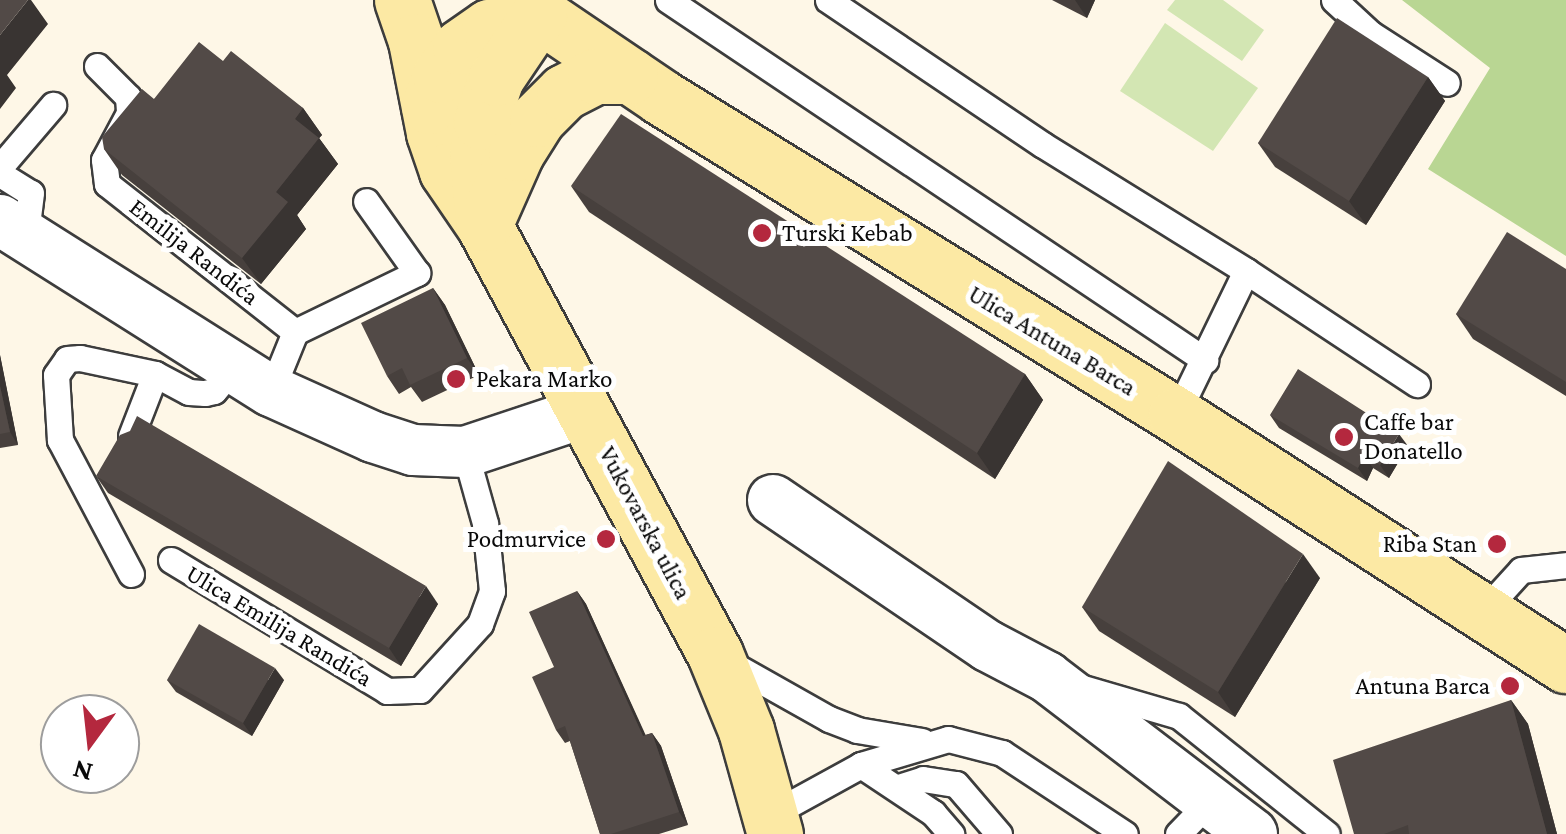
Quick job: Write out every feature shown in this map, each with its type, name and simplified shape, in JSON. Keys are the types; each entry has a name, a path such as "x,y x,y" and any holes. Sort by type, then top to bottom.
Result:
{"main road":[{"name":"Vukovarska ulica","path":"402,0 448,172 484,226 716,654 774,824"},
{"name":"Vukovarska ulica","path":"484,226 477,154 481,122 496,78 529,7"},
{"path":"429,106 440,75 460,46 529,7"},
{"name":"Ulica Antuna Barca","path":"529,7 630,76 1084,362 1176,415 1566,665"},
{"path":"484,226 516,154 550,105 568,88 595,76 630,76"}],"street":[{"path":"13,227 252,379 386,442 413,450 466,452 584,412"},
{"path":"774,500 988,646 1047,677 1195,817 1252,834"}],"lane":[{"path":"668,0 1205,360"},
{"path":"828,0 1043,145 1246,271 1417,384"},
{"path":"1334,0 1371,34 1447,83"},
{"name":"Emilija Randića","path":"97,66 128,97 129,113 104,160 108,184 295,332"},
{"path":"13,227 31,193 0,171 53,104"},
{"path":"131,574 60,440 56,375 67,359 80,358 155,374 188,392 205,393 252,379 295,332 417,273 366,201"},
{"path":"1176,415 1246,271"},
{"path":"131,436 155,374"},
{"name":"Ulica Emilija Randića","path":"171,560 387,691 420,690 480,624 492,591 485,524 466,452"},
{"path":"1481,614 1521,570 1566,565"},
{"path":"716,654 829,719 857,730 927,742 968,742 1002,753 1125,834"},
{"path":"1047,677 1179,716 1328,834"},
{"path":"774,824 861,765 927,742"},
{"path":"861,765 933,813 951,834"},
{"path":"899,787 923,779 956,784 1000,834"}],"green space":[{"path":"1175,0 1223,0 1264,30 1242,61 1167,10"},
{"path":"1402,0 1566,0 1566,256 1428,169 1490,68"},
{"path":"1165,23 1258,88 1213,151 1120,91"}],"building":[{"path":"0,0 28,0 0,35"},
{"path":"1337,18 1428,77 1349,201 1258,143"},
{"path":"199,42 223,61 231,51 303,108 295,119 319,138 276,192 288,202 242,258 104,149 102,137 142,89 154,99"},
{"path":"621,114 1025,374 977,453 571,186"},
{"path":"1507,232 1566,269 1566,382 1456,314"},
{"path":"433,288 467,358 410,385 402,368 387,376 361,323"},
{"name":"Caffe bar Donatello","path":"1298,369 1399,434 1380,465 1364,456 1358,468 1270,415"},
{"path":"0,386 10,432 0,434"},
{"path":"137,416 426,586 389,648 96,476 120,435 130,431"},
{"path":"1168,461 1303,554 1218,692 1082,607"},
{"path":"577,591 643,736 652,733 679,812 611,834 600,834 565,726 556,730 532,677 554,667 529,612"},
{"path":"199,624 275,668 243,723 167,680"},
{"path":"1511,700 1547,834 1409,834 1408,825 1384,834 1354,834 1333,760"}],"place":[{"name":"Turski Kebab","path":"762,233"},
{"name":"Pekara Marko","path":"456,379"},
{"name":"Caffe bar Donatello","path":"1344,437"},
{"name":"Podmurvice","path":"606,539"},
{"name":"Riba Stan","path":"1497,544"},
{"name":"Antuna Barca","path":"1510,686"}]}
